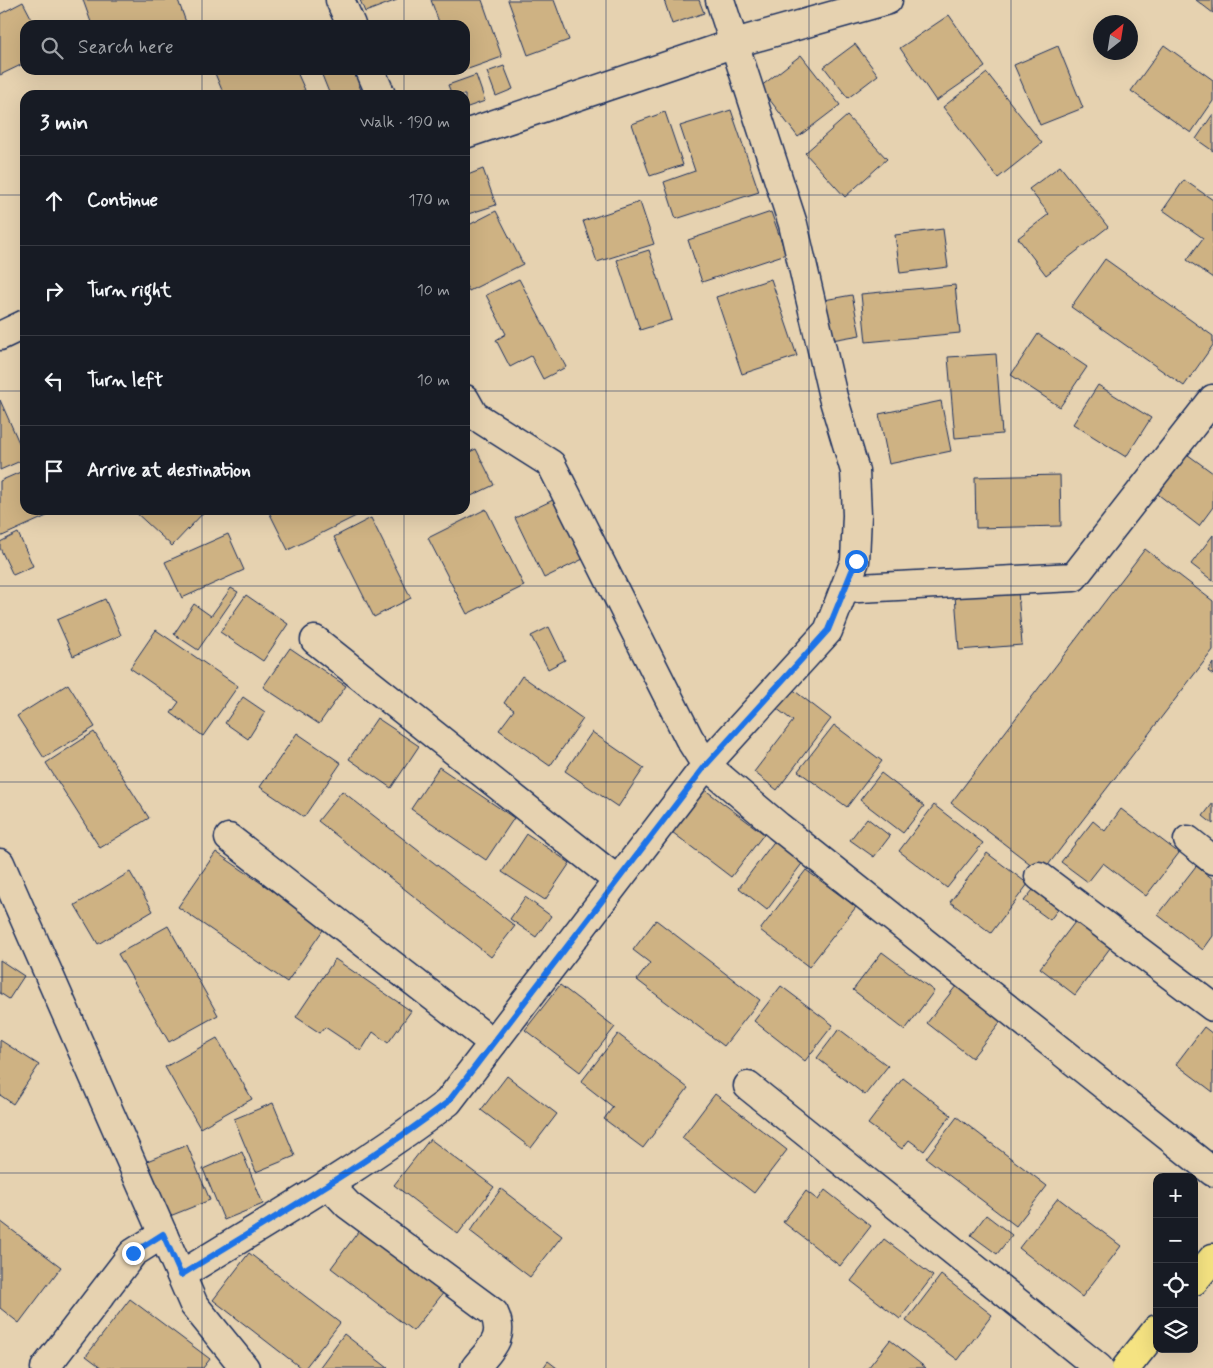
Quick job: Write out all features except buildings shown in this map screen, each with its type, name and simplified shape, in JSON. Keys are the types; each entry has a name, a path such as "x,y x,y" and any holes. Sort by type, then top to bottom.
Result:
{"main road":[{"path":"1198,1277 1213,1258"},
{"path":"1126,1368 1153,1334"}],"street":[{"path":"340,0 349,20"},
{"path":"181,1275 328,1184 415,1127 448,1102 706,765 828,630 848,584 856,561 858,515 855,472 833,397 793,224 720,0"},
{"path":"470,132 735,43 888,0"},
{"path":"372,75 379,90"},
{"path":"0,336 20,326"},
{"path":"848,584 859,588 1074,577 1213,399"},
{"path":"470,408 474,415 551,464 689,738 706,765 778,826 1213,1172"},
{"path":"315,640 618,880"},
{"path":"229,838 493,1043"},
{"path":"1188,840 1213,860"},
{"path":"0,863 194,1305 245,1368"},
{"path":"1039,876 1213,1008"},
{"path":"748,1086 1099,1368"},
{"path":"328,1184 348,1205 494,1313 499,1323 497,1339 475,1368"},
{"path":"45,1368 133,1253 163,1234"}],"route":[{"path":"133,1253 163,1234 181,1275 347,1172 415,1127 448,1102 706,765 828,630 856,561"}]}
